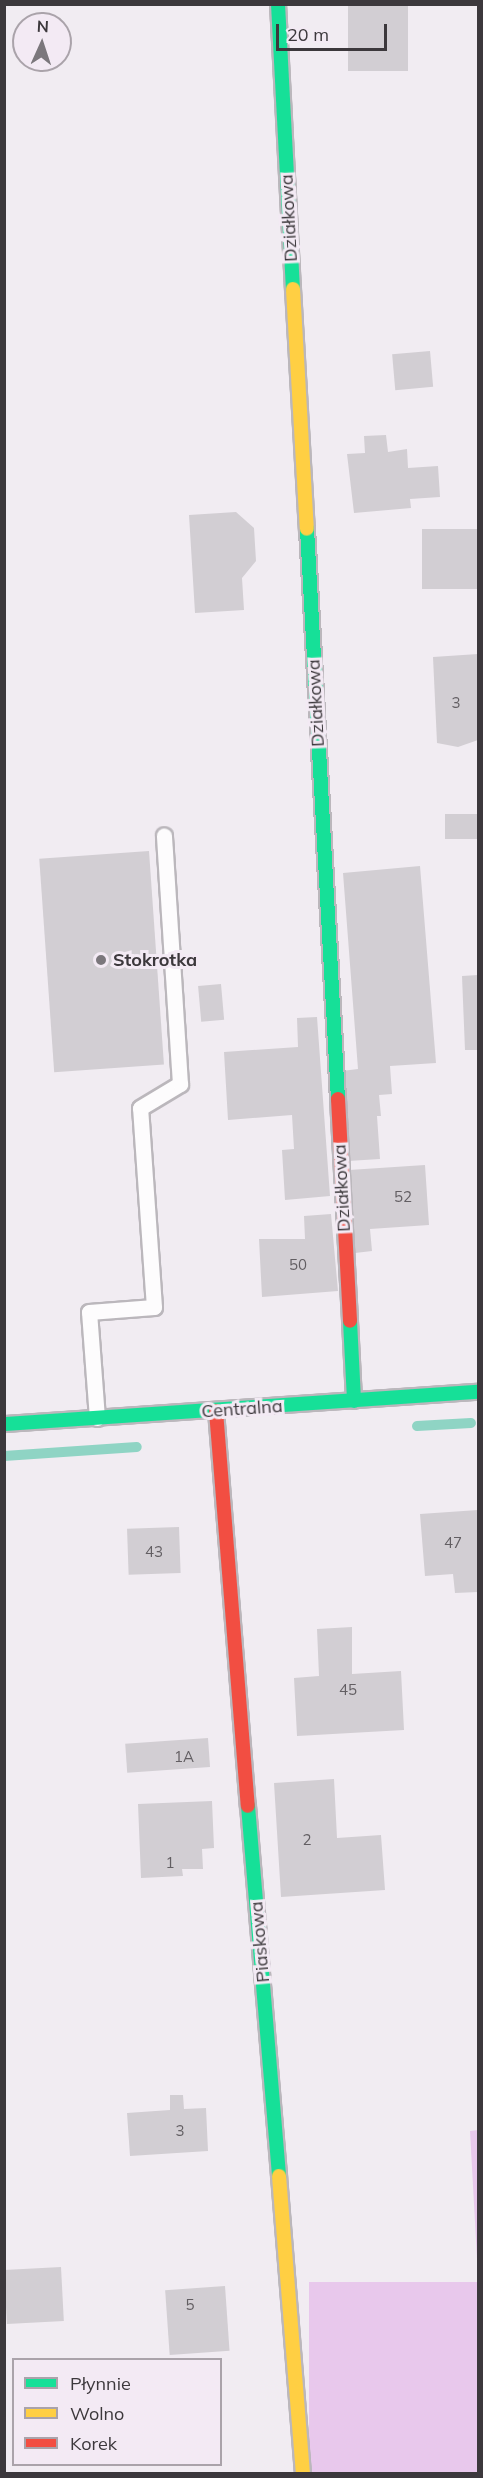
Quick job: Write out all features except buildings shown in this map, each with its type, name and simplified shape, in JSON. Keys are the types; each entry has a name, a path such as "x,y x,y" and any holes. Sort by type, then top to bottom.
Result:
{"street":[{"name":"Działkowa","path":"278,4 354,1401"},
{"name":"Centralna","path":"4,1424 478,1392"},
{"name":"Piaskowa","path":"216,1411 303,2474"}],"lane":[{"path":"97,1418 89,1312 154,1307 140,1108 180,1084 164,836"}],"shaded area":[{"path":"478,2130 478,2277 470,2131"},
{"path":"309,2282 478,2282 478,2473 309,2473"}],"waterway":[{"path":"417,1426 471,1423"},
{"path":"4,1456 137,1447"}],"traffic: fast":[{"path":"278,4 293,289"},
{"path":"307,529 338,1099"},
{"path":"350,1321 354,1401"},
{"path":"4,1424 478,1392"},
{"path":"248,1806 279,2176"}],"traffic: slow":[{"path":"293,289 307,529"},
{"path":"279,2176 303,2474"}],"traffic: jam":[{"path":"338,1099 350,1321"},
{"path":"216,1411 248,1806"}],"place":[{"name":"Stokrotka","path":"101,960"}]}
